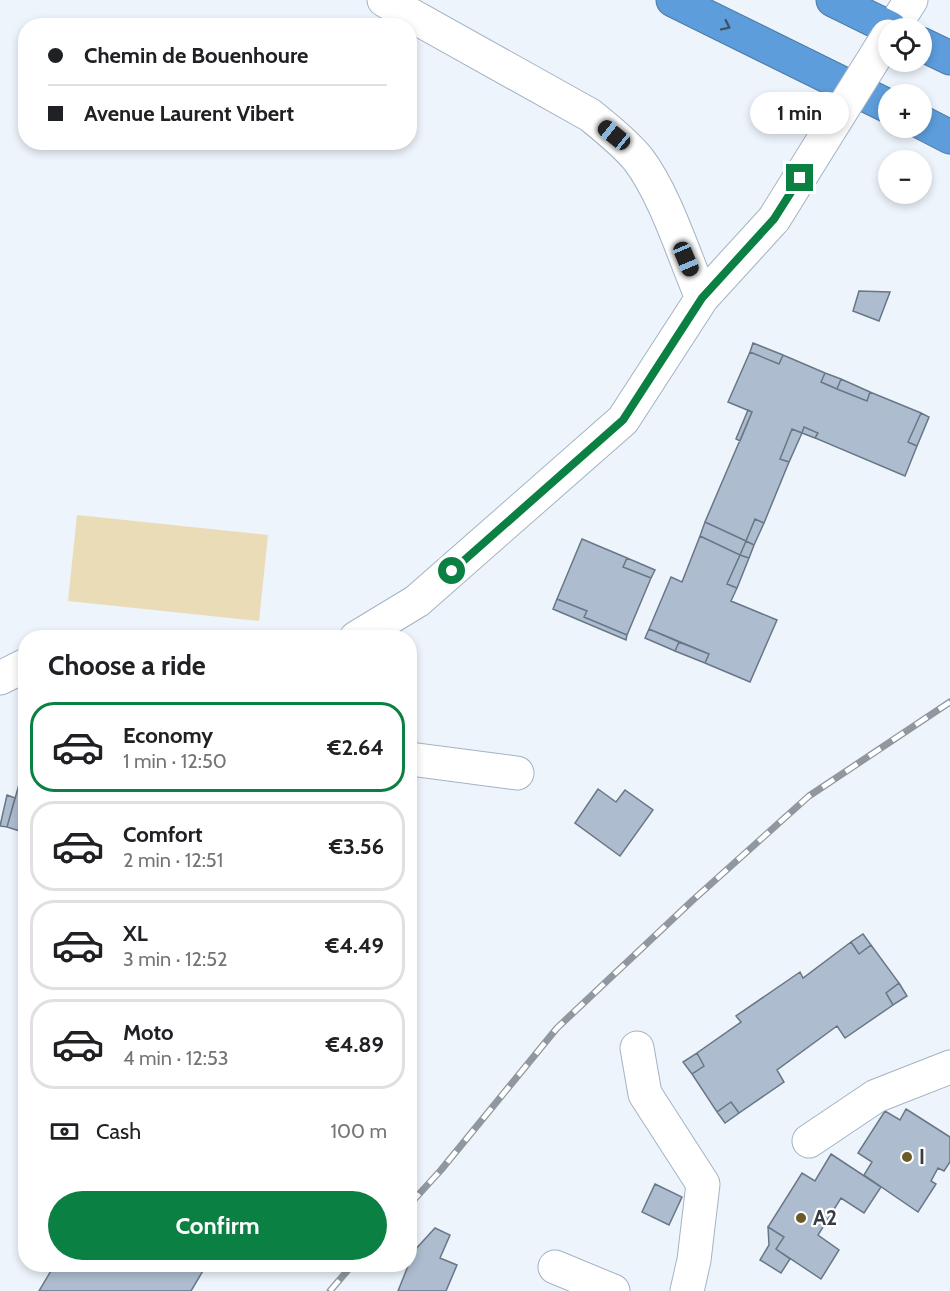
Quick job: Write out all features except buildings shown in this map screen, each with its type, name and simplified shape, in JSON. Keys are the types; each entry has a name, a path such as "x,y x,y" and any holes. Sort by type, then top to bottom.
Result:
{"highway":[{"path":"673,0 878,101"},
{"path":"833,0 878,21"},
{"path":"932,49 950,58"},
{"path":"932,128 950,137"}],"street":[{"path":"384,0 416,18"},
{"path":"899,18 911,0"},
{"path":"417,18 590,115 614,135 637,158 652,181 702,298"},
{"path":"369,630 417,601 623,420 702,298 774,219 878,52"},
{"path":"0,678 18,669"},
{"path":"417,760 517,773"},
{"path":"637,1048 645,1094 703,1184 694,1260 687,1291"},
{"path":"809,1141 876,1096 950,1066"},
{"path":"555,1267 613,1291"}],"shaded area":[{"path":"77,515 268,535 259,621 68,601"}],"railway":[{"path":"417,1196 557,1028 693,900 809,796 950,702"},
{"path":"330,1291 346,1272"}],"place":[{"name":"I","path":"907,1157"},
{"name":"A2","path":"801,1218"}],"route":[{"path":"452,571 623,420 702,298 774,219 800,178"}]}
